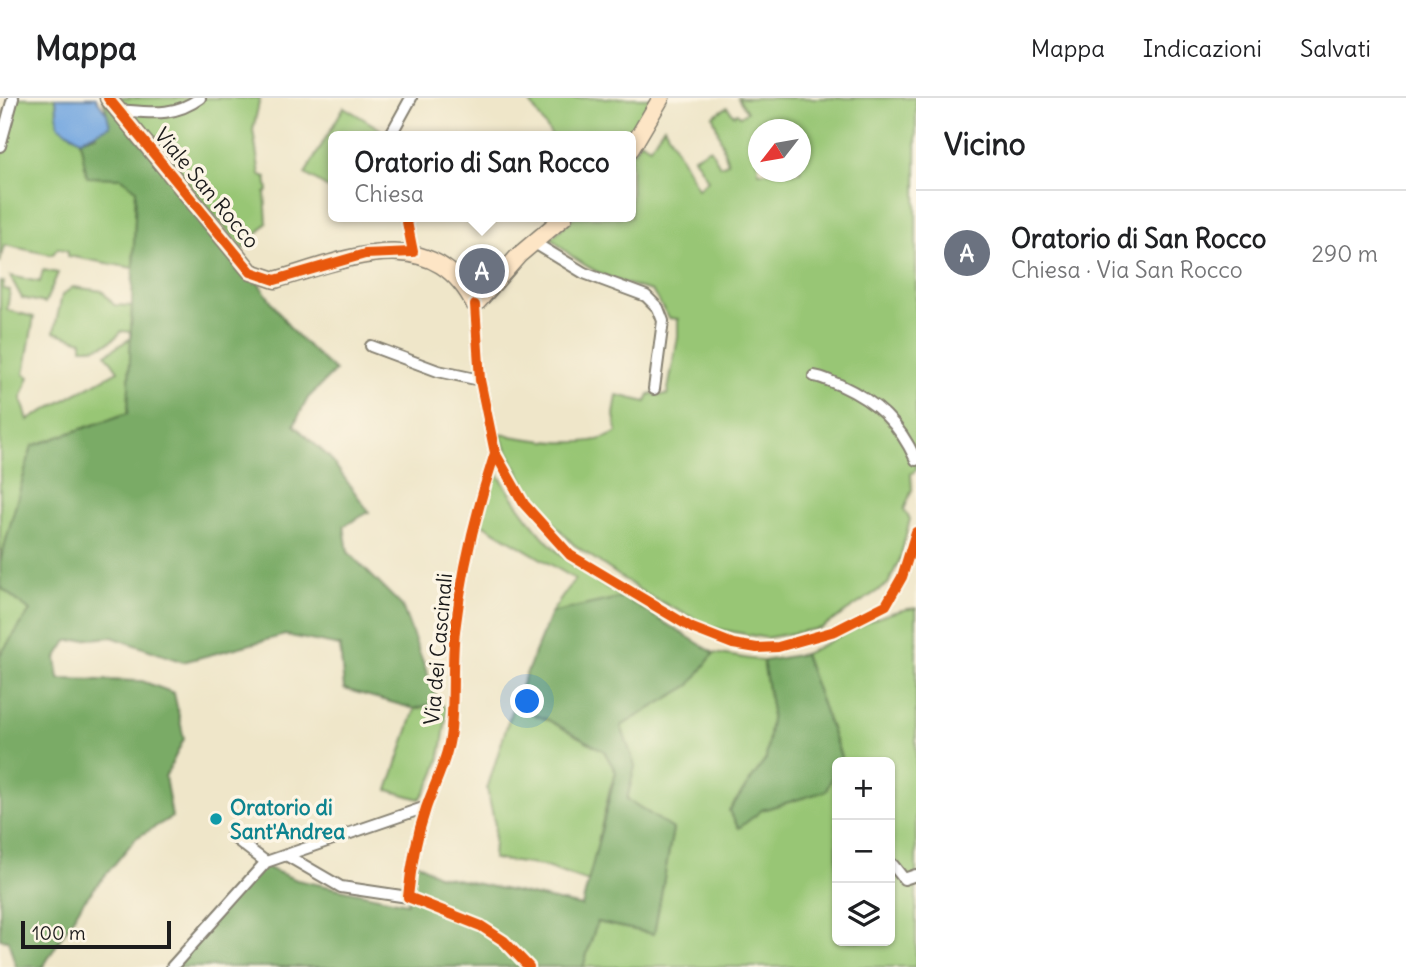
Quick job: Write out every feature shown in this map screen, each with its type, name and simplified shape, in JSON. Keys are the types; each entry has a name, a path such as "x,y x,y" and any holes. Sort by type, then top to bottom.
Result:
{"main road":[{"path":"636,140 661,98"},
{"name":"Viale San Rocco","path":"112,104 197,202 251,272 263,278 275,279 365,254 413,252 446,268 463,284 475,304"},
{"path":"475,304 534,242 558,222"}],"street":[{"path":"0,146 13,98"},
{"path":"112,104 167,114 185,109 200,98"},
{"path":"393,131 411,98"},
{"path":"407,222 413,252"},
{"path":"534,242 584,272 646,296 658,309 663,321 654,389"},
{"path":"475,304 480,380 495,453 524,503 570,555 692,628 747,647 778,647 835,631 886,605 902,577 916,532"},
{"path":"371,346 438,371 480,380"},
{"path":"814,376 862,395 887,415 906,438 916,460"},
{"name":"Via dei Cascinali","path":"408,897 412,854 426,807 438,783 450,738 455,631 461,592 474,517 495,453"},
{"path":"173,967 266,862 426,807"},
{"path":"232,836 266,862"},
{"path":"286,855 341,887 408,897 481,926 504,940 529,967"},
{"path":"895,863 910,877"}],"green space":[{"path":"16,98 56,98 58,125 80,140 87,176 122,178 136,190 133,268 68,256 68,251 58,248 52,255 4,245 0,263 0,161"},
{"path":"103,98 250,271 293,332 335,371 308,398 294,425 330,458 369,512 344,526 348,552 402,606 438,702 415,709 344,689 340,646 285,635 183,662 112,637 67,641 56,658 59,679 142,681 174,693 184,739 165,777 172,817 136,838 83,902 43,967 16,967 8,940 0,939 0,655 30,611 0,587 0,562 32,446 128,413 136,190 122,178 87,177 80,140 96,135 107,114"},
{"path":"116,98 260,98 253,130 260,175 266,177 267,223 243,249"},
{"path":"527,98 656,98 633,131 549,131"},
{"path":"738,98 916,98 916,470 911,474 912,490 904,510 910,519 900,559 888,584 821,628 766,638 713,628 647,595 573,544 534,502 499,434 559,442 605,438 617,432 614,415 617,395 646,402 649,394 667,395 678,337 678,319 669,318 652,291 597,272 574,258 551,238 569,222 636,222 636,147 640,141 650,147 664,126 698,189 708,180 694,157 710,148 720,166 728,163 713,116 727,107 734,115 737,113 740,116 747,112"},
{"path":"344,107 380,129 379,131 330,131"},
{"path":"328,134 328,188 305,174"},
{"path":"43,270 58,273 45,303 22,298 10,276 40,282"},
{"path":"0,281 4,282 3,289 10,290 7,310 34,317 24,374 29,377 21,398 28,420 118,371 106,354 131,338 128,413 32,446 0,562"},
{"path":"73,287 102,291 114,305 132,306 131,332 122,331 104,345 82,348 82,341 54,332 62,295"},
{"path":"496,471 522,511 550,544 582,572 623,597 551,613 575,579 479,522"},
{"path":"0,587 30,611 0,655"},
{"path":"623,597 714,653 690,685 621,726 635,766 627,799 673,829 654,934 597,922 583,967 167,967 255,863 297,880 407,903 416,862 437,875 582,906 616,772 604,751 548,720 513,706 551,613"},
{"path":"916,608 916,967 583,967 597,922 654,934 673,829 627,799 635,766 621,726 690,685 714,653 763,661 772,711 766,759 729,810 738,827 762,810 826,791 832,777 832,946 895,946 895,757 840,757 804,654 859,626 902,610"},
{"path":"804,654 841,757 832,757 832,777 826,791 762,810 739,828 729,811 766,759 772,711 763,661"},
{"path":"438,702 447,709 440,757 433,779 420,799 388,790 415,709"},
{"path":"513,706 548,720 604,751 616,772 589,882 543,866 493,859 495,825 487,789"}],"water":[{"path":"56,98 96,98 107,114 110,126 80,140 58,125"}],"cycle path":[{"path":"108,98 251,272 275,280 365,254 413,252 407,222"},
{"path":"475,305 480,380 495,453 524,504 570,555 692,628 733,644 757,648 778,647 835,631 886,605 902,577 916,532"},
{"path":"495,453 476,518 458,608 450,738 419,830 408,897 481,926 504,941 529,967"}],"place":[{"name":"Oratorio di San Rocco","path":"482,271"},
{"name":"Oratorio di Sant'Andrea","path":"216,819"}]}
